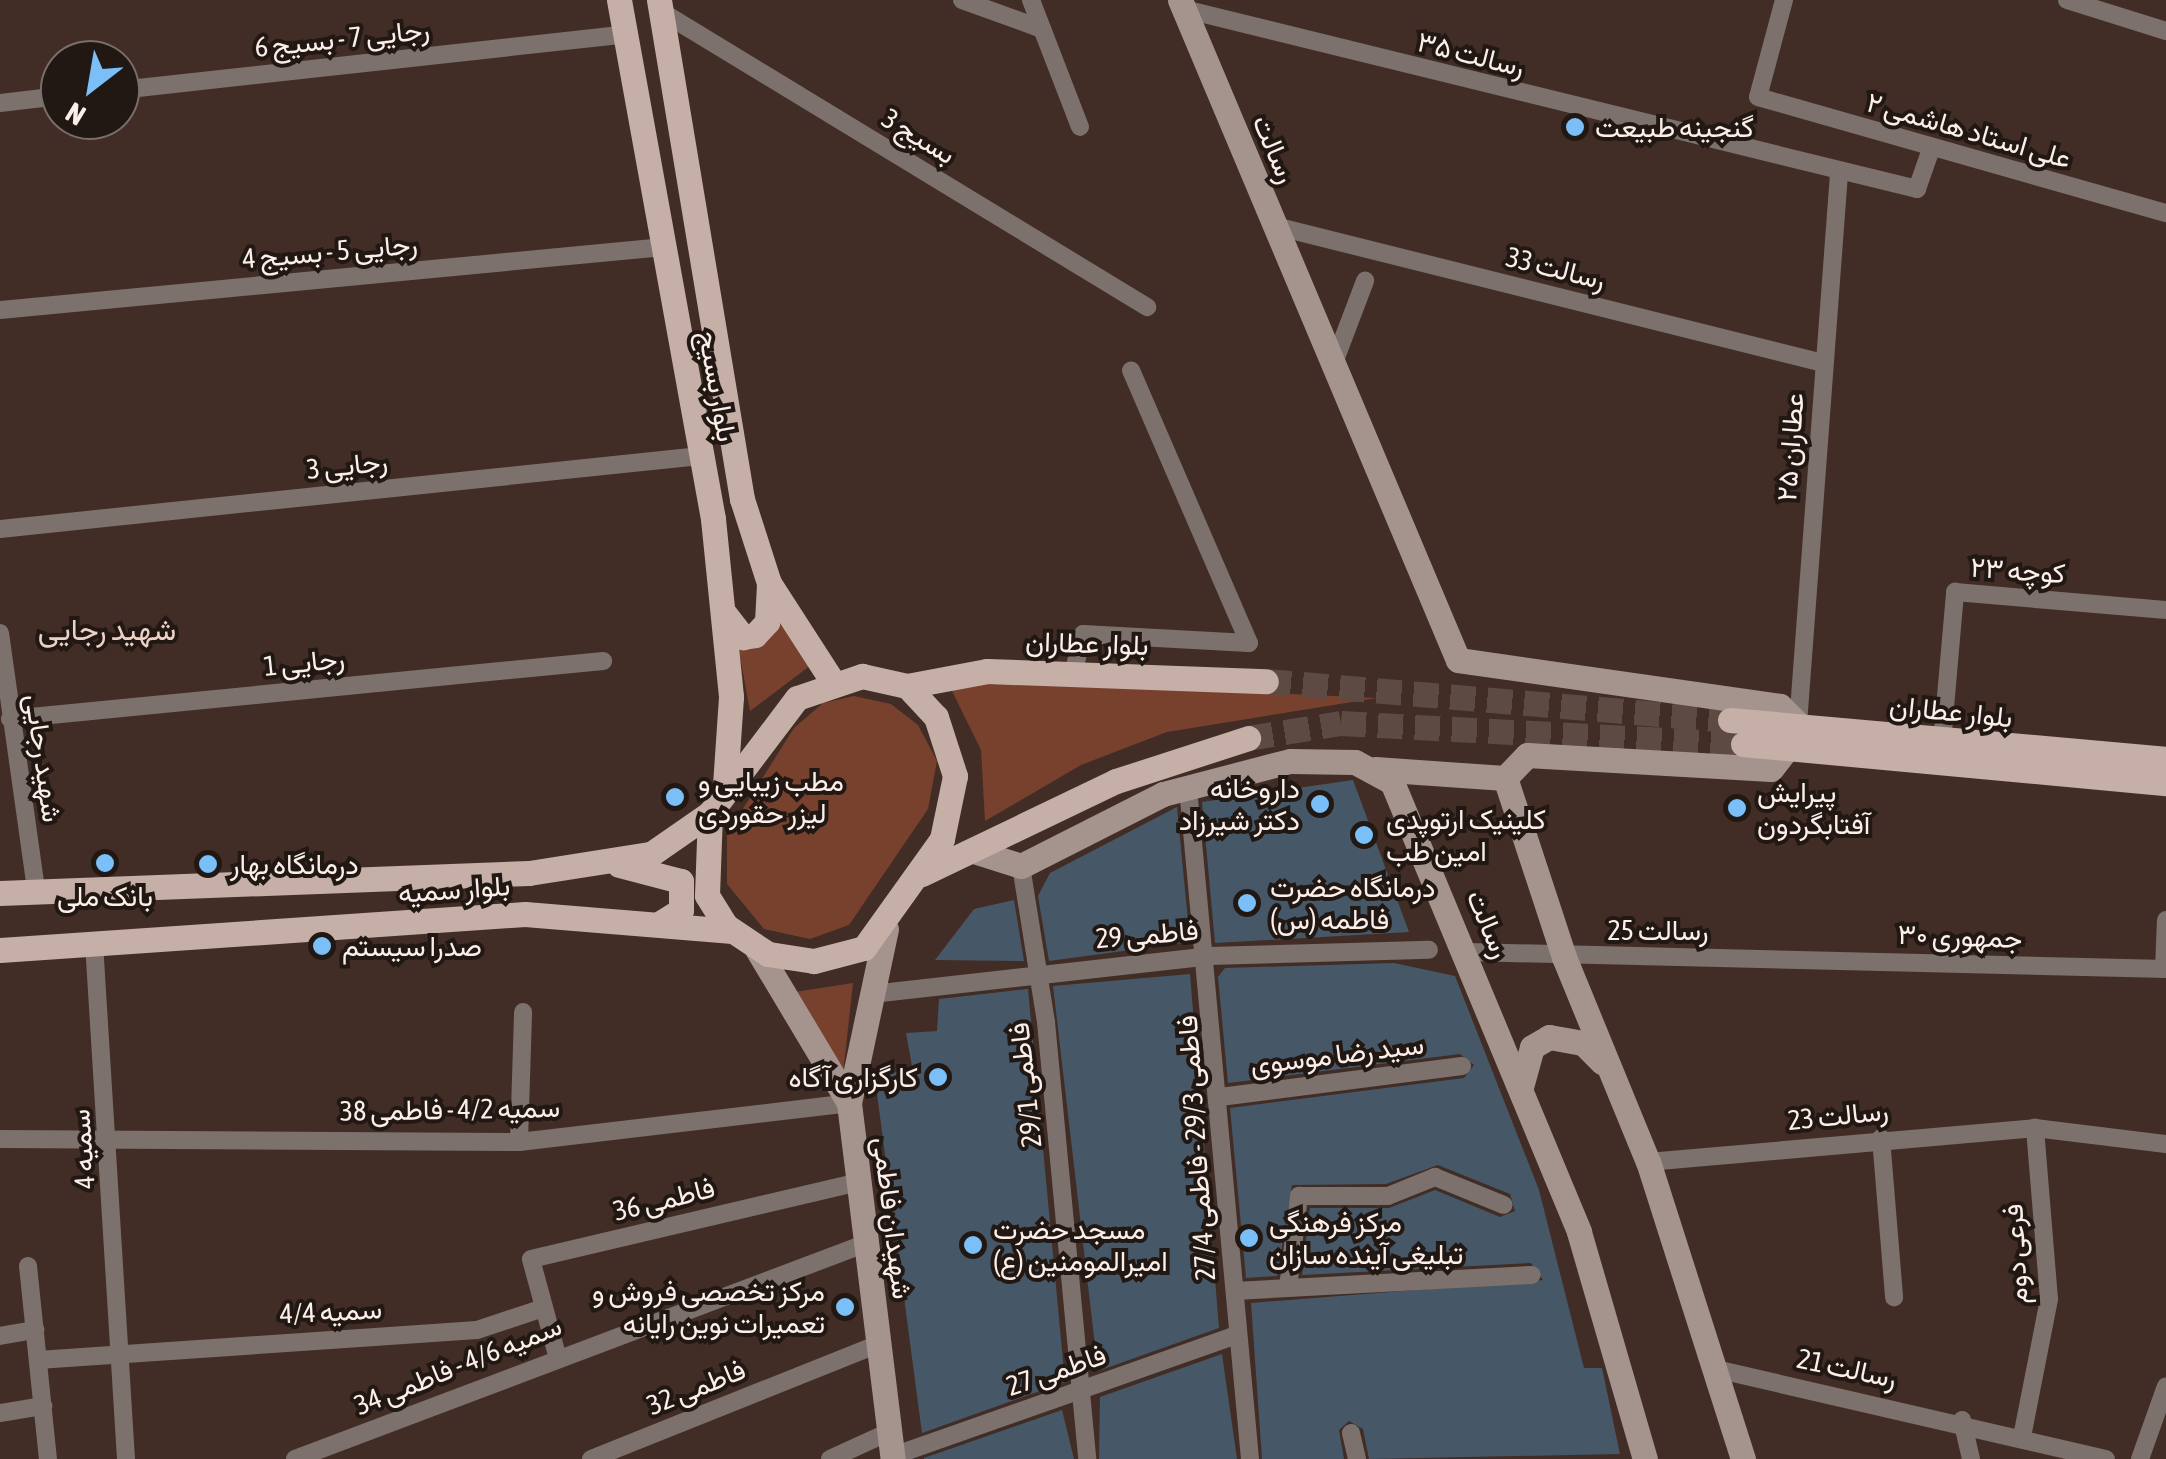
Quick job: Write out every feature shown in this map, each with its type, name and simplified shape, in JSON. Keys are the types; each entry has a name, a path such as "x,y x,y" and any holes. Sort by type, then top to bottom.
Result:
{"main road":[{"name":"بلوار بسیج","path":"620,0 724,614 725,785"},
{"name":"بلوار بسیج","path":"661,6 742,500 769,582 834,684"},
{"path":"724,614 742,636 755,635 768,622 769,582"},
{"name":"بلوار عطاران","path":"907,686 987,671 1074,670 1266,681"},
{"path":"862,676 907,686 936,716 955,776 942,839 886,929 840,958 757,949 732,932 706,895 710,813 725,785 797,698 862,676"},
{"name":"بلوار عطاران","path":"1730,720 1793,736 2166,784"},
{"name":"بلوار عطاران","path":"1743,744 1793,736 1942,742 2166,759"},
{"path":"922,874 1116,780 1248,738"},
{"name":"بلوار سمیه","path":"0,893 610,863 651,854 710,813"},
{"path":"610,863 681,881 681,910 660,923"},
{"name":"بلوار سمیه","path":"0,950 525,914 732,932"}],"street":[{"path":"962,0 1042,29"},
{"path":"1031,0 1080,127"},
{"name":"علی استاد هاشمی ۲","path":"1784,0 1758,97 2166,213"},
{"path":"2067,0 2166,31"},
{"name":"رسالت ۳۵","path":"1182,5 1744,152 1917,189 1931,149"},
{"name":"رسالت","path":"1182,5 1274,226 1336,360 1458,660 1780,706 1793,736"},
{"name":"بسیج 3","path":"661,6 1148,307"},
{"name":"رجایی 7 - بسیج 6","path":"140,88 628,34"},
{"path":"0,103 40,98"},
{"name":"عطاران ۲۵","path":"1793,736 1839,174"},
{"name":"رسالت 33","path":"1274,226 1823,363"},
{"name":"رجایی 5 - بسیج 4","path":"0,310 664,247"},
{"path":"1336,360 1365,282"},
{"path":"1074,670 1083,634 1249,643 1130,370"},
{"name":"رجایی 3","path":"0,530 700,456"},
{"name":"کوچه ۲۳","path":"1942,742 1955,592 2166,610"},
{"name":"شهید رجایی","path":"0,632 36,890"},
{"name":"رجایی 1","path":"10,719 603,661"},
{"path":"974,851 1021,866 1188,788 1290,761 1506,778 1527,755 1770,769 1793,736"},
{"name":"رسالت","path":"1375,769 1402,796 1469,952 1579,1232 1646,1459"},
{"name":"رسالت","path":"1506,778 1564,957 1648,1162 1720,1370 1743,1459"},
{"name":"فاطمی 29/3 - فاطمی 27/4","path":"1188,788 1209,956 1250,1459"},
{"name":"فاطمی 29/1","path":"1021,866 1040,971 1088,1459"},
{"path":"2165,969 2166,920"},
{"path":"848,1103 886,929"},
{"name":"سمیه 4","path":"94,943 110,1134 126,1459"},
{"path":"757,949 848,1103"},
{"name":"فاطمی 29","path":"872,994 1040,971 1209,956 1429,950"},
{"name":"رسالت 25","path":"1469,952 1753,958"},
{"name":"جمهوری ۳۰","path":"1753,958 2165,969"},
{"path":"520,1142 522,1012"},
{"path":"1521,1087 1532,1048 1549,1037 1584,1043 1609,1069"},
{"name":"سید رضا موسوی","path":"1220,1097 1462,1066"},
{"name":"سمیه 4/2 - فاطمی 38","path":"0,1139 110,1134 520,1142 848,1103"},
{"name":"شهیدان فاطمی","path":"848,1103 891,1449"},
{"name":"رسالت 23","path":"1648,1162 1881,1138 2035,1128 2166,1144"},
{"name":"فرعی دوم","path":"2022,1437 2049,1299 2035,1128"},
{"path":"1881,1138 1894,1297"},
{"path":"1288,1288 1299,1196 1388,1196 1435,1176 1504,1205"},
{"name":"فاطمی 36","path":"540,1309 531,1259 859,1182"},
{"name":"سمیه 4/6 - فاطمی 34","path":"296,1459 557,1355 867,1243"},
{"path":"28,1266 48,1459"},
{"path":"1235,1291 1532,1275"},
{"path":"540,1309 557,1355"},
{"name":"سمیه 4/4","path":"38,1360 121,1351 477,1330 540,1309"},
{"path":"0,1336 35,1330"},
{"name":"فاطمی 27","path":"830,1459 891,1449 1080,1392 1238,1336"},
{"name":"فاطمی 32","path":"590,1459 878,1344"},
{"name":"رسالت 21","path":"1720,1370 1962,1420 2106,1459"},
{"path":"2140,1459 2166,1386"},
{"path":"0,1413 43,1406"},
{"path":"1962,1420 1971,1459"},
{"path":"1351,1433 1357,1459"}],"shaded area":[{"path":"779,618 815,662 750,711 738,646 766,642"},
{"path":"983,680 1377,698 1167,732 1081,765 985,821 981,750 952,691"},
{"path":"854,696 891,704 918,725 937,761 928,809 849,925 810,939 764,929 727,884 727,834 794,728 823,703"},
{"path":"853,983 843,1074 795,992"}],"building":[{"path":"1353,780 1409,932 1215,943 1202,802"},
{"path":"1177,807 1190,942 1049,961 1038,896 1050,873"},
{"path":"1014,900 1024,961 935,960 974,909"},
{"path":"1394,963 1455,976 1539,1190 1584,1368 1602,1368 1620,1454 1369,1459 1363,1429 1349,1421 1339,1430 1344,1459 1262,1459 1251,1303 1543,1280 1531,1263 1302,1275 1310,1208 1389,1208 1435,1190 1500,1217 1515,1211 1510,1194 1438,1165 1386,1184 1292,1185 1277,1276 1246,1278 1230,1108 1464,1078 1474,1065 1460,1054 1228,1083 1218,977 1225,968"},
{"path":"1190,974 1219,1328 1098,1371 1053,986"},
{"path":"1028,989 1065,1382 922,1433 875,1079 912,1066 906,1033 937,1031 939,999"},
{"path":"1222,1354 1237,1459 1099,1459 1100,1397"},
{"path":"1062,1410 1074,1459 924,1459 924,1458"}],"tunnel":[{"path":"1266,681 1730,720"},
{"path":"1248,738 1341,723 1743,744"}],"place":[{"name":"گنجینه طبیعت","path":"1575,127"},
{"name":"مطب زیبایی و لیزر حقوردی","path":"675,797"},
{"name":"داروخانه دکتر شیرزاد","path":"1320,804"},
{"name":"پیرایش آفتابگردون","path":"1737,808"},
{"name":"کلینیک ارتوپدی امین طب","path":"1364,835"},
{"name":"بانک ملی","path":"105,863"},
{"name":"درمانگاه بهار","path":"208,864"},
{"name":"درمانگاه حضرت فاطمه (س)","path":"1247,903"},
{"name":"صدرا سیستم","path":"322,946"},
{"name":"کارگزاری آگاه","path":"938,1077"},
{"name":"مرکز فرهنگی تبلیغی آینده سازان","path":"1249,1238"},
{"name":"مسجد حضرت امیرالمومنین (ع)","path":"973,1245"},
{"name":"مرکز تخصصی فروش و تعمیرات نوین رایانه","path":"845,1307"}],"district":[{"name":"شهید رجایی","path":"107,629"}]}
